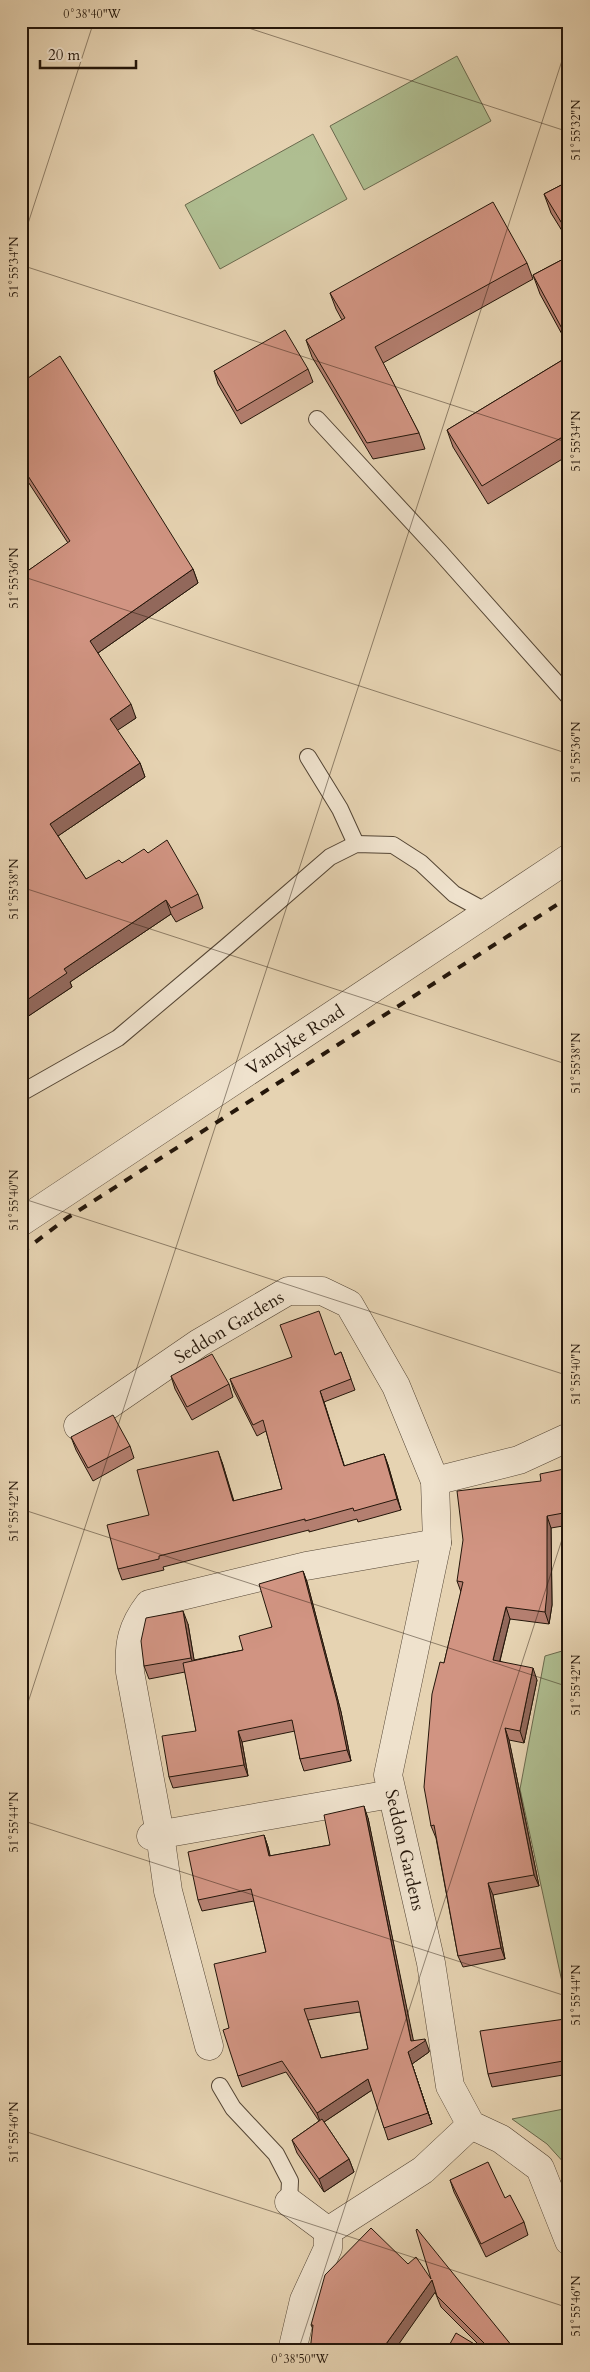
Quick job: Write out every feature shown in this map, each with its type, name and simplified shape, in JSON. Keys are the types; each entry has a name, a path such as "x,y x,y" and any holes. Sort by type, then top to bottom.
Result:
{"street":[{"name":"Vandyke Road","path":"21,1222 489,913 569,858"},
{"name":"Seddon Gardens","path":"78,1426 200,1343 288,1291 322,1291 349,1304 396,1386 434,1481 437,1543 388,1775 431,1964 450,2086 471,2125"},
{"path":"434,1481 519,1460 569,1437"},
{"path":"209,2046 168,1891 156,1835 128,1649 138,1619 149,1604 306,1566 437,1543"},
{"path":"156,1835 391,1794"},
{"path":"328,2230 423,2170 471,2125 501,2139 540,2168 569,2241"},
{"path":"290,2202 328,2230"},
{"path":"292,2351 304,2300 328,2248 328,2230"}],"lane":[{"path":"318,419 569,697"},
{"path":"308,757 340,809 356,844"},
{"path":"21,1093 118,1038 330,857 356,844 393,845 421,864 454,894 489,913"},
{"path":"220,2086 233,2108 276,2154 290,2181 290,2202"}],"green space":[{"path":"457,56 491,121 364,190 330,126"},
{"path":"313,134 347,199 220,269 185,205"},
{"path":"569,1649 569,2014 520,1789 545,1656"},
{"path":"569,2108 569,2164 566,2165 547,2144 512,2119"}],"building":[{"path":"569,181 569,235 544,194"},
{"path":"493,202 527,263 375,347 419,433 367,443 306,340 345,318 330,293"},
{"path":"569,256 569,335 566,336 533,275"},
{"path":"285,330 308,369 237,411 214,371"},
{"path":"60,356 193,569 90,641 131,704 110,719 140,763 50,824 86,879 119,860 122,863 144,849 148,853 167,840 198,894 171,908 166,900 64,969 67,973 21,1004 21,559 29,570 70,541 21,465 21,383"},
{"path":"569,356 569,433 482,486 447,430"},
{"path":"319,1311 335,1355 341,1352 351,1379 320,1391 344,1466 384,1454 397,1499 354,1511 353,1508 305,1521 305,1519 159,1556 159,1559 118,1569 107,1525 149,1515 137,1470 218,1451 233,1501 282,1489 263,1420 253,1425 230,1379 292,1357 280,1325"},
{"path":"212,1354 229,1384 187,1407 171,1376"},
{"path":"113,1415 130,1446 88,1468 71,1437"},
{"path":"569,1468 569,1512 547,1516 547,1593 545,1612 506,1607 493,1660 533,1668 520,1731 505,1728 534,1875 488,1883 501,1948 458,1956 434,1825 431,1826 424,1787 432,1694 440,1662 444,1663 463,1582 457,1581 463,1540 457,1491 541,1481 540,1474"},
{"path":"303,1571 337,1701 347,1750 300,1759 292,1720 238,1731 244,1765 169,1777 162,1736 196,1731 183,1663 243,1650 239,1636 272,1627 259,1584"},
{"path":"183,1611 191,1658 144,1666 141,1641 146,1618"},
{"path":"364,1806 411,2041 425,2039 425,2041 408,2052 428,2113 384,2128 368,2079 317,2113 282,2061 238,2076 223,2030 229,2028 214,1964 266,1952 251,1889 198,1900 188,1852 264,1835 269,1856 330,1845 324,1815","holes":["358,2001 368,2049 321,2058 304,2009"]},
{"path":"565,2019 569,2041 569,2060 488,2074 480,2031"},
{"path":"322,2119 349,2159 319,2179 292,2140"},
{"path":"488,2162 505,2198 510,2195 524,2222 481,2244 450,2180"},
{"path":"371,2228 408,2264 416,2257 431,2279 417,2229 512,2346 507,2351 492,2351 437,2296 432,2280 386,2344 410,2351 310,2351 313,2325 311,2325 325,2275"},
{"path":"456,2333 486,2351 446,2351"}],"railway":[{"path":"21,1253 67,1218 569,897"}]}
